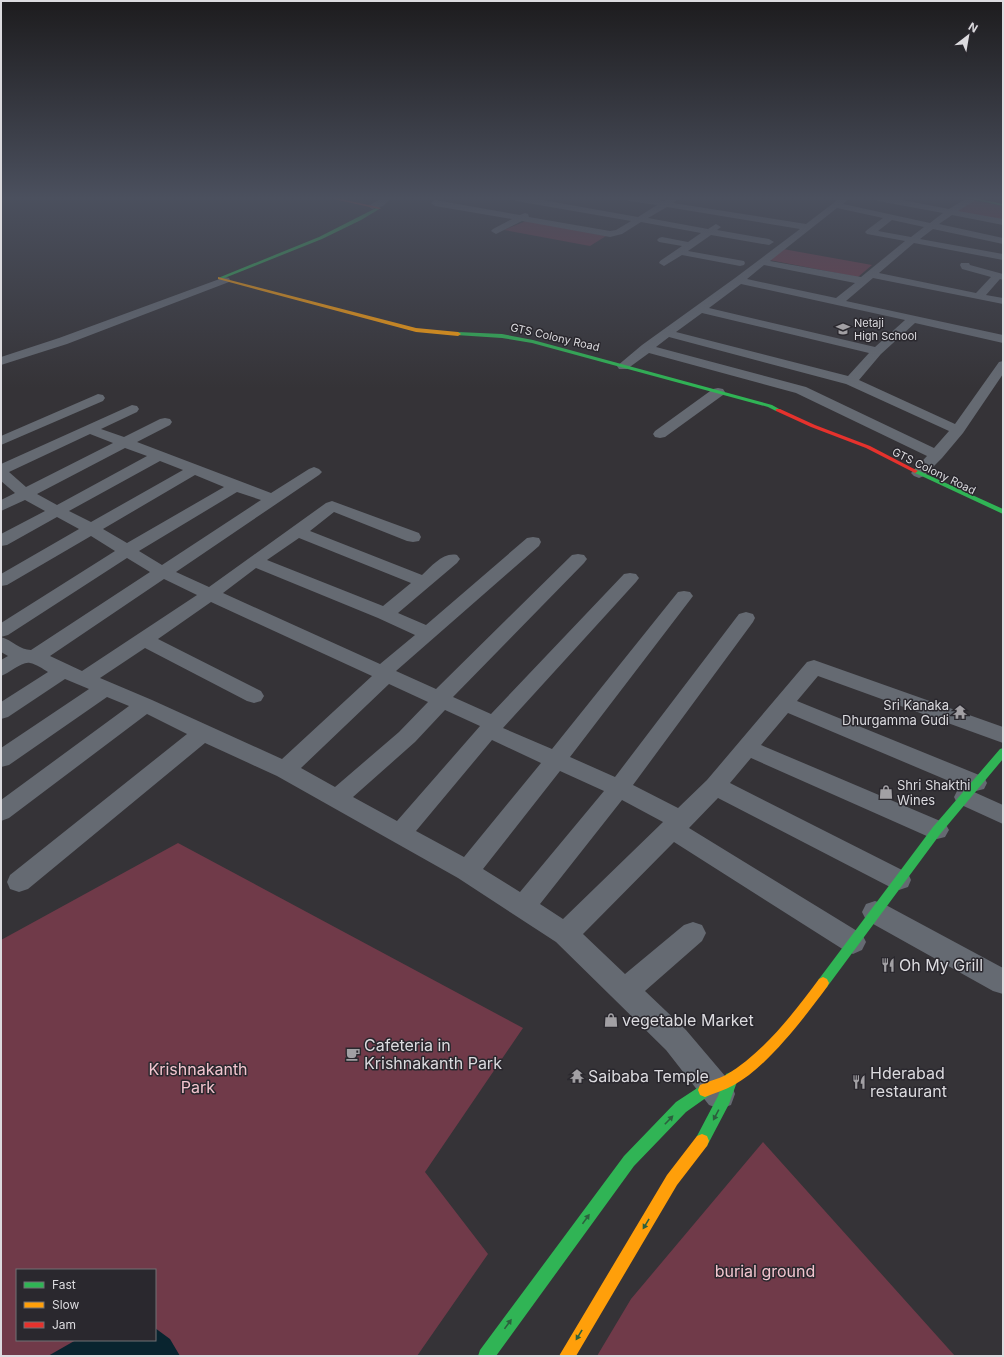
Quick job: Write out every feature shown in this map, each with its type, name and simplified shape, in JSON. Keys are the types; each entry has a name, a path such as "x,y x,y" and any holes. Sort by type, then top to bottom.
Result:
{"main road":[{"path":"222,279 217,276 220,273 250,261"},
{"name":"GTS Colony Road","path":"222,279 416,330 452,334 502,336 520,340 623,366 776,408 855,443 868,447 919,473 1003,512"},
{"name":"GTS Colony Road","path":"855,443 861,448 1003,519"},
{"path":"486,1356 628,1161 681,1107 723,1088 769,1048 803,1012 875,912 937,830 1003,752"},
{"path":"567,1356 672,1180 704,1138 723,1088"}],"street":[{"path":"731,261 740,263"},
{"path":"838,302 886,261"},
{"path":"623,366 762,262 863,281"},
{"path":"965,265 966,268 1000,277"},
{"path":"872,274 1003,302"},
{"path":"978,296 1000,277"},
{"path":"1,361 63,341 222,279"},
{"path":"739,280 1003,339"},
{"path":"701,309 877,351"},
{"path":"851,381 877,351 913,319"},
{"path":"667,333 851,381 958,430"},
{"path":"646,348 801,390 937,454"},
{"path":"919,473 958,430 1003,365"},
{"path":"660,434 718,392"},
{"path":"1,440 98,398"},
{"path":"132,409 1,470 1,473 25,494 91,529 162,572 209,595 440,700 556,760 619,788 853,942"},
{"path":"1,506 165,422"},
{"path":"90,429 273,499"},
{"path":"1,541 160,456"},
{"path":"1,581 194,470"},
{"path":"1,669 28,656 162,572 314,472"},
{"path":"1,631 126,551 236,486"},
{"path":"1,759 94,684 145,640 254,561 298,532 332,506 412,537"},
{"path":"298,532 425,582"},
{"path":"285,770 427,633 533,542"},
{"path":"385,614 425,582 451,558"},
{"path":"337,798 407,737 440,700 578,559"},
{"path":"254,561 385,614 427,633"},
{"path":"399,834 492,727 630,578"},
{"path":"466,871 556,760 684,596"},
{"path":"523,907 619,788 746,618"},
{"path":"145,640 254,696"},
{"path":"1,643 28,656 145,705 285,770 466,871 565,934 676,1040 723,1088"},
{"path":"565,934 715,786 814,668 1003,735"},
{"path":"1,712 63,671"},
{"path":"784,703 970,790 1003,815"},
{"path":"1,812 145,705"},
{"path":"18,882 203,733"},
{"path":"748,748 937,830"},
{"path":"715,786 899,880"},
{"path":"875,912 1003,982"},
{"path":"625,991 693,933"}],"green space":[{"path":"776,261 852,261 872,265 858,277"},
{"name":"Krishnakanth Park","path":"178,843 523,1028 425,1172 488,1254 417,1356 1,1356 1,940"},
{"name":"burial ground","path":"763,1142 955,1356 597,1356 631,1299"}],"water":[{"path":"156,1329 170,1339 180,1356 48,1356 74,1341 156,1341"}],"traffic: fast":[{"path":"220,278 264,261"},
{"path":"458,334 502,336 533,342 770,406 778,410"},
{"path":"915,471 1003,512"},
{"path":"823,983 937,830 1003,752"},
{"path":"702,1141 724,1099 731,1079"},
{"path":"486,1356 629,1161 681,1107 705,1090"}],"traffic: slow":[{"path":"220,278 416,330 458,334"},
{"path":"705,1090 730,1080 759,1057 793,1022 823,983"},
{"path":"567,1356 672,1180 702,1141"}],"traffic: jam":[{"path":"778,410 813,426 868,447 915,471"}],"place":[{"name":"Netaji High School","path":"843,329"},
{"name":"Sri Kanaka Dhurgamma Gudi","path":"960,712"},
{"name":"Shri Shakthi Wines","path":"886,792"},
{"name":"Oh My Grill","path":"888,965"},
{"name":"vegetable Market","path":"611,1020"},
{"name":"Cafeteria in Krishnakanth Park","path":"353,1054"},
{"name":"Saibaba Temple","path":"577,1076"},
{"name":"Hderabad restaurant","path":"859,1082"}]}
